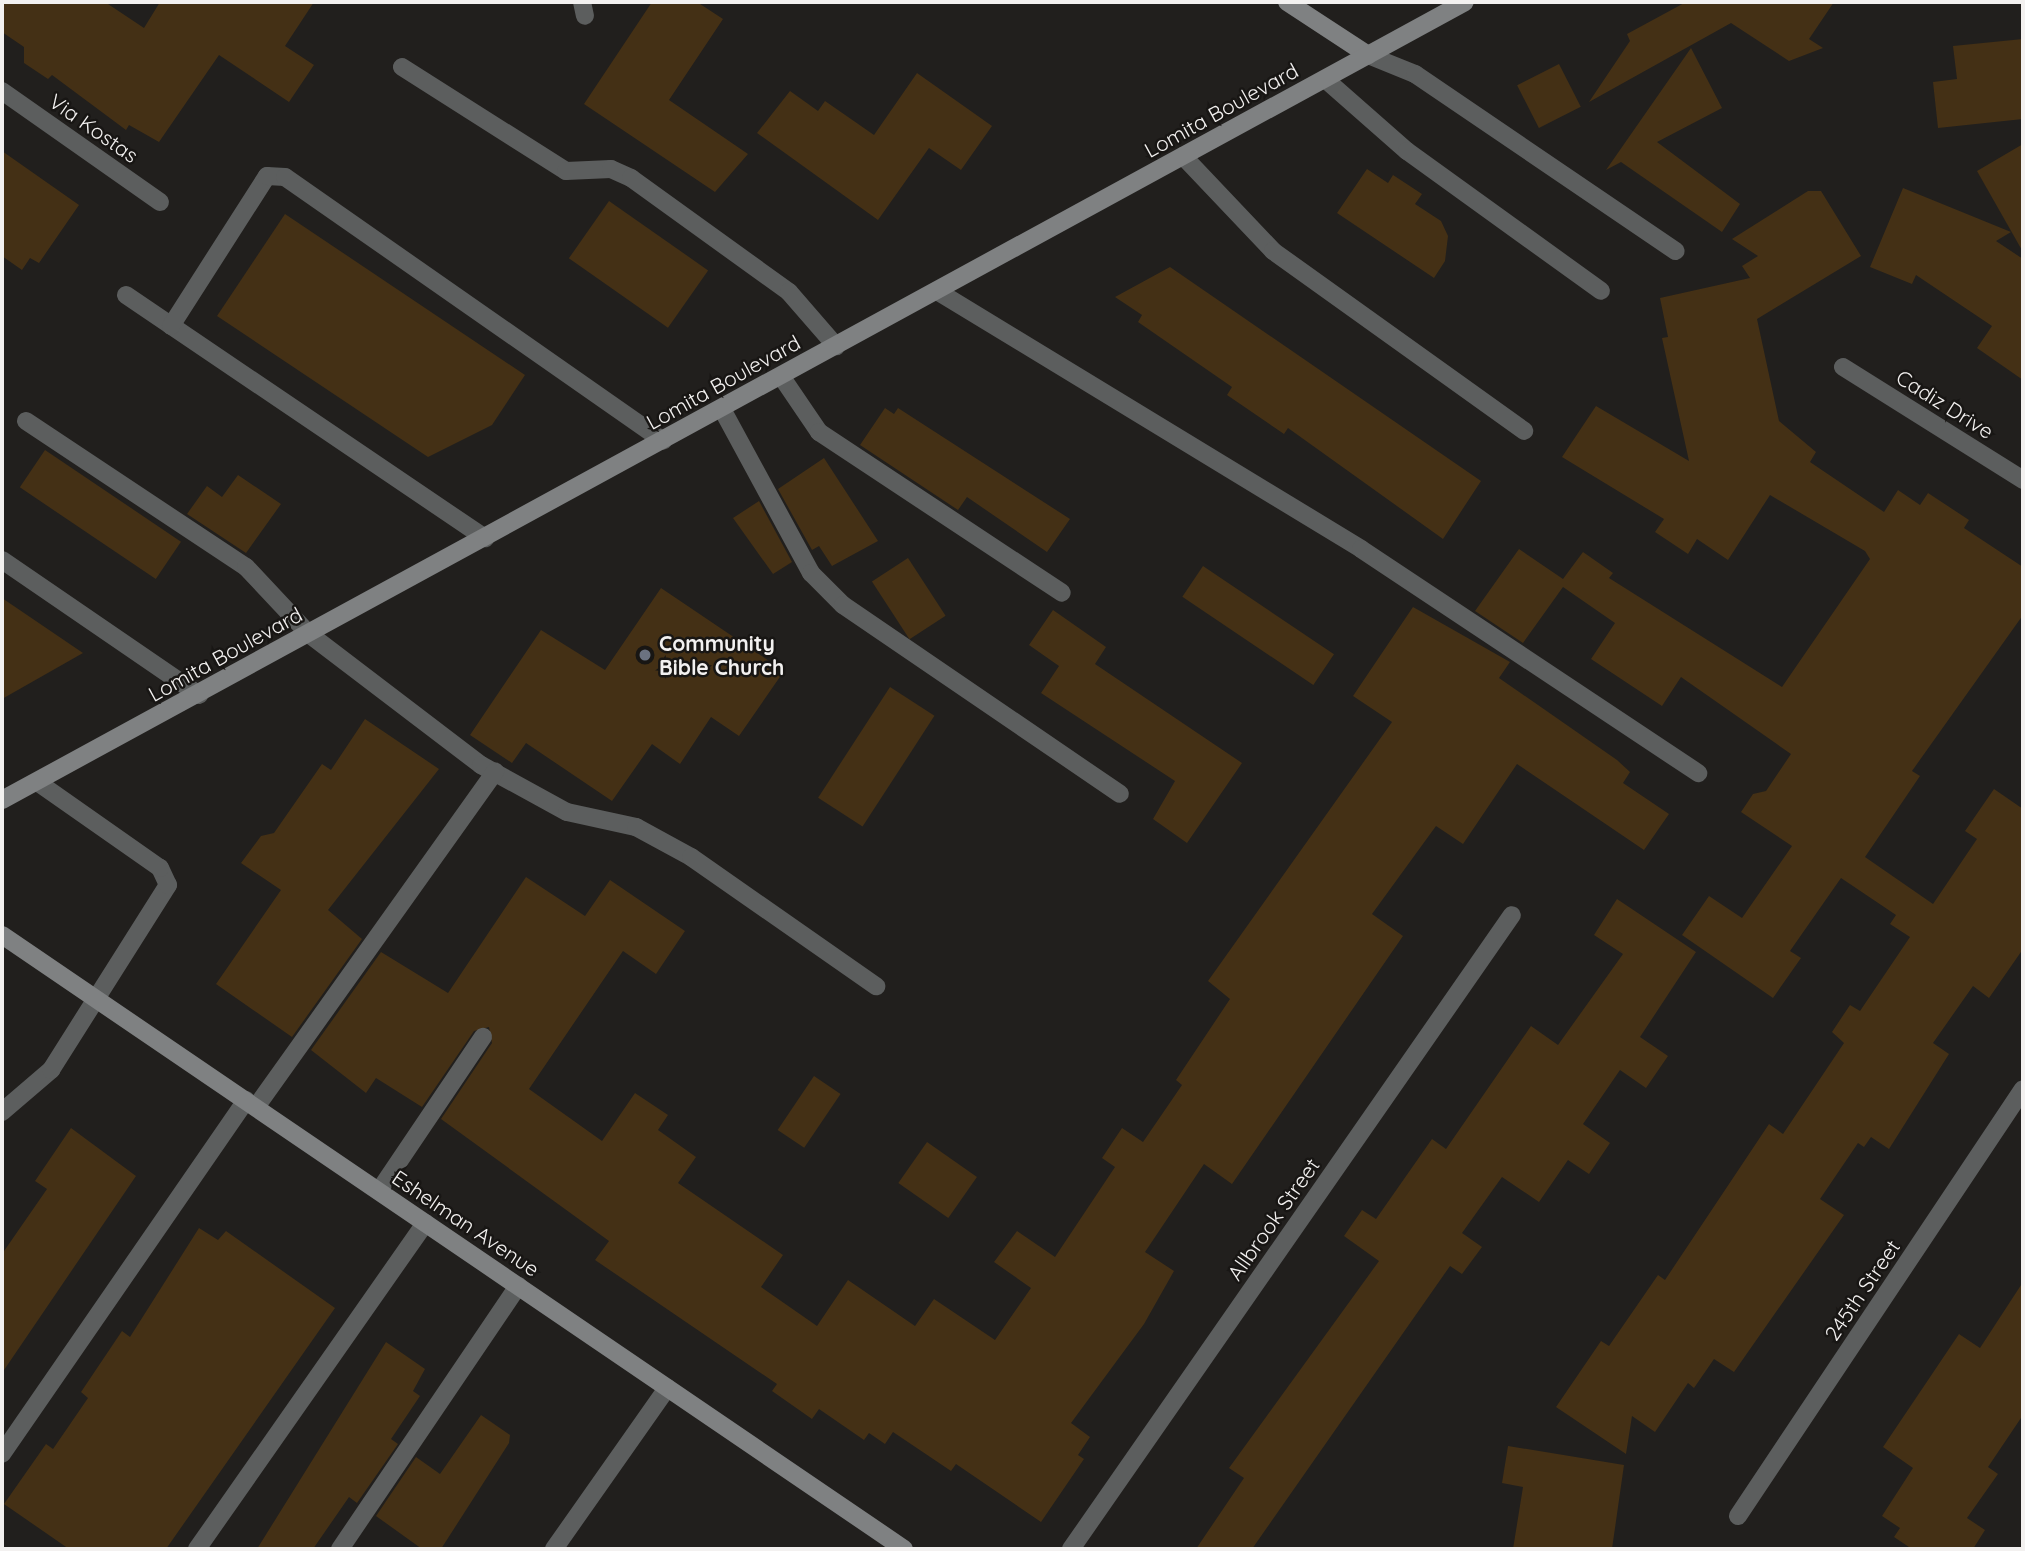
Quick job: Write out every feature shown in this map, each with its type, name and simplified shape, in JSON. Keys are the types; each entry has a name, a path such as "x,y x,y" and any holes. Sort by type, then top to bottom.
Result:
{"main road":[{"path":"1287,2 1368,55"},
{"name":"Lomita Boulevard","path":"2,800 199,695 1465,2"},
{"name":"Eshelman Avenue","path":"2,935 904,1549"}],"street":[{"path":"1368,55 1415,74 1675,251"},
{"path":"402,67 566,171 611,169 631,178 789,292 836,346"},
{"path":"1325,79 1407,150 1601,291"},
{"name":"Via Kostas","path":"2,91 160,202"},
{"path":"1183,156 1273,251 1524,431"},
{"path":"172,326 267,176 285,177 663,441"},
{"path":"937,291 1361,550 1698,772"},
{"path":"126,295 485,538"},
{"name":"Cadiz Drive","path":"1843,367 2023,480"},
{"path":"781,376 819,432 1062,593"},
{"path":"722,409 811,573 843,605 1120,794"},
{"path":"26,421 246,567 309,634 495,772 567,812 636,827 691,857 876,986"},
{"path":"2,560 199,695"},
{"path":"2,1454 251,1104 495,772"},
{"path":"2,1112 51,1070 99,1001 166,895 166,877 37,782"},
{"name":"Allbrook Street","path":"1071,1549 1512,915"},
{"path":"379,1191 483,1037"},
{"name":"245th Street","path":"1738,1516 2023,1089"},
{"path":"197,1549 425,1223"},
{"path":"340,1549 518,1286"},
{"path":"554,1549 667,1388"}],"building":[{"path":"2,2 105,2 144,28 160,2 314,2 285,46 314,65 289,102 219,55 159,142 129,125 126,130 52,75 48,79 24,63 24,47 2,32"},
{"path":"652,2 697,2 723,19 669,100 748,154 715,192 584,104"},
{"path":"1686,2 1834,2 1809,39 1823,48 1789,61 1731,23 1589,102 1630,41 1627,34"},
{"path":"2023,39 2023,119 1938,128 1933,82 1957,79 1953,46"},
{"path":"1691,48 1722,108 1657,142 1740,204 1722,232 1621,162 1606,170"},
{"path":"1559,64 1581,107 1539,128 1517,85"},
{"path":"917,73 992,126 961,170 929,148 878,220 757,133 790,91 818,111 825,101 874,135"},
{"path":"2023,144 2023,252 1977,171"},
{"path":"2,151 79,205 39,263 30,258 22,270 2,256"},
{"path":"1367,169 1388,183 1393,175 1422,194 1415,204 1441,221 1448,236 1445,261 1434,278 1337,213"},
{"path":"1903,188 2011,232 1996,241 2023,259 2023,380 1977,348 1992,326 1916,275 1912,284 1870,267"},
{"path":"1808,191 1821,191 1861,256 1757,319 1779,421 1816,452 1810,462 1884,512 1898,490 1920,505 1928,493 1969,520 1964,528 2023,567 2023,615 1912,771 1920,776 1865,857 1933,904 1977,839 1965,831 1994,789 2023,809 2023,949 1989,998 1973,986 1933,1043 1949,1054 1889,1149 1871,1137 1864,1147 1858,1143 1820,1199 1844,1215 1734,1372 1714,1359 1694,1388 1688,1383 1655,1432 1632,1416 1626,1454 1556,1407 1601,1341 1609,1346 1658,1275 1665,1280 1769,1124 1783,1134 1844,1043 1832,1032 1850,1005 1860,1011 1910,937 1890,924 1896,915 1841,878 1790,951 1801,958 1773,998 1682,935 1709,896 1742,918 1792,846 1741,812 1753,794 1766,791 1791,754 1681,677 1662,706 1591,659 1615,623 1563,587 1523,643 1475,611 1519,549 1563,579 1583,552 1613,573 1609,578 1782,687 1870,559 1865,551 1770,495 1728,560 1697,539 1688,554 1655,532 1664,519 1562,457 1596,406 1689,461 1662,338 1668,337 1660,298 1750,278 1742,266 1758,256 1732,239"},
{"path":"609,201 708,270 668,328 569,258"},
{"path":"285,214 525,375 492,425 428,457 217,316"},
{"path":"1170,267 1481,481 1443,539 1288,428 1284,434 1227,395 1232,387 1138,322 1142,315 1115,297"},
{"path":"885,408 894,414 898,408 1070,519 1047,552 967,497 958,510 860,445"},
{"path":"45,450 181,542 156,579 20,487"},
{"path":"824,458 878,541 832,566 819,546 812,550 778,489"},
{"path":"238,475 281,504 246,553 187,514 207,486 222,497"},
{"path":"759,501 792,562 773,574 733,518"},
{"path":"908,558 946,616 910,639 872,581"},
{"path":"1203,566 1334,654 1313,685 1182,597"},
{"path":"661,588 784,671 739,736 711,717 680,764 652,744 612,801 526,743 512,763 470,735 541,630 605,670"},
{"path":"2,598 83,653 2,699"},
{"path":"1413,607 1510,662 1499,678 1617,760 1630,772 1623,783 1669,814 1644,850 1517,764 1463,844 1436,826 1372,914 1403,936 1232,1184 1204,1164 1145,1252 1174,1271 1144,1324 1071,1423 1090,1437 1078,1455 1084,1459 1041,1522 956,1464 951,1471 893,1432 885,1444 869,1433 864,1440 819,1409 812,1419 772,1391 777,1384 595,1260 609,1241 441,1119 492,1043 489,1027 474,1031 422,1107 376,1078 366,1093 311,1050 381,952 448,993 526,877 585,916 610,880 685,931 656,974 623,951 529,1089 602,1141 635,1093 668,1115 658,1130 696,1157 678,1183 783,1255 761,1287 817,1326 848,1280 915,1326 934,1299 995,1340 1031,1288 994,1262 1017,1231 1055,1257 1115,1167 1102,1158 1122,1128 1143,1142 1182,1085 1176,1080 1230,999 1208,981 1392,722 1353,696"},
{"path":"1053,610 1106,647 1095,664 1242,763 1187,843 1153,819 1175,781 1041,693 1059,666 1029,645"},
{"path":"890,687 934,716 863,827 818,798"},
{"path":"365,719 439,769 328,910 362,939 292,1037 216,984 281,890 241,863 261,836 274,833 322,764 331,770"},
{"path":"1617,899 1696,952 1640,1037 1668,1056 1646,1088 1620,1070 1583,1124 1610,1143 1589,1174 1568,1160 1539,1202 1502,1177 1462,1233 1482,1247 1462,1274 1450,1266 1252,1549 1196,1549 1244,1478 1229,1468 1379,1261 1344,1236 1362,1210 1376,1219 1432,1139 1446,1149 1531,1026 1558,1045 1623,954 1594,935"},
{"path":"814,1076 841,1094 804,1148 778,1130"},
{"path":"71,1128 136,1176 2,1373 2,1254 47,1189 35,1181"},
{"path":"927,1142 977,1177 948,1218 898,1183"},
{"path":"199,1228 218,1240 226,1231 335,1308 166,1549 69,1549 4,1504 46,1444 53,1449 88,1398 81,1392 122,1331 130,1337"},
{"path":"2023,1282 2023,1415 1988,1467 1998,1474 1967,1518 1985,1530 1973,1549 1912,1549 1894,1537 1900,1528 1882,1516 1913,1468 1883,1447 1959,1334 1980,1348"},
{"path":"386,1342 425,1369 413,1391 420,1396 391,1439 398,1444 357,1503 349,1497 313,1549 257,1549"},
{"path":"481,1415 510,1435 509,1443 441,1549 422,1549 376,1516 416,1457 440,1474"},
{"path":"1508,1446 1624,1465 1612,1549 1513,1549 1523,1487 1502,1483"}],"place":[{"name":"Community Bible Church","path":"645,655"}]}
